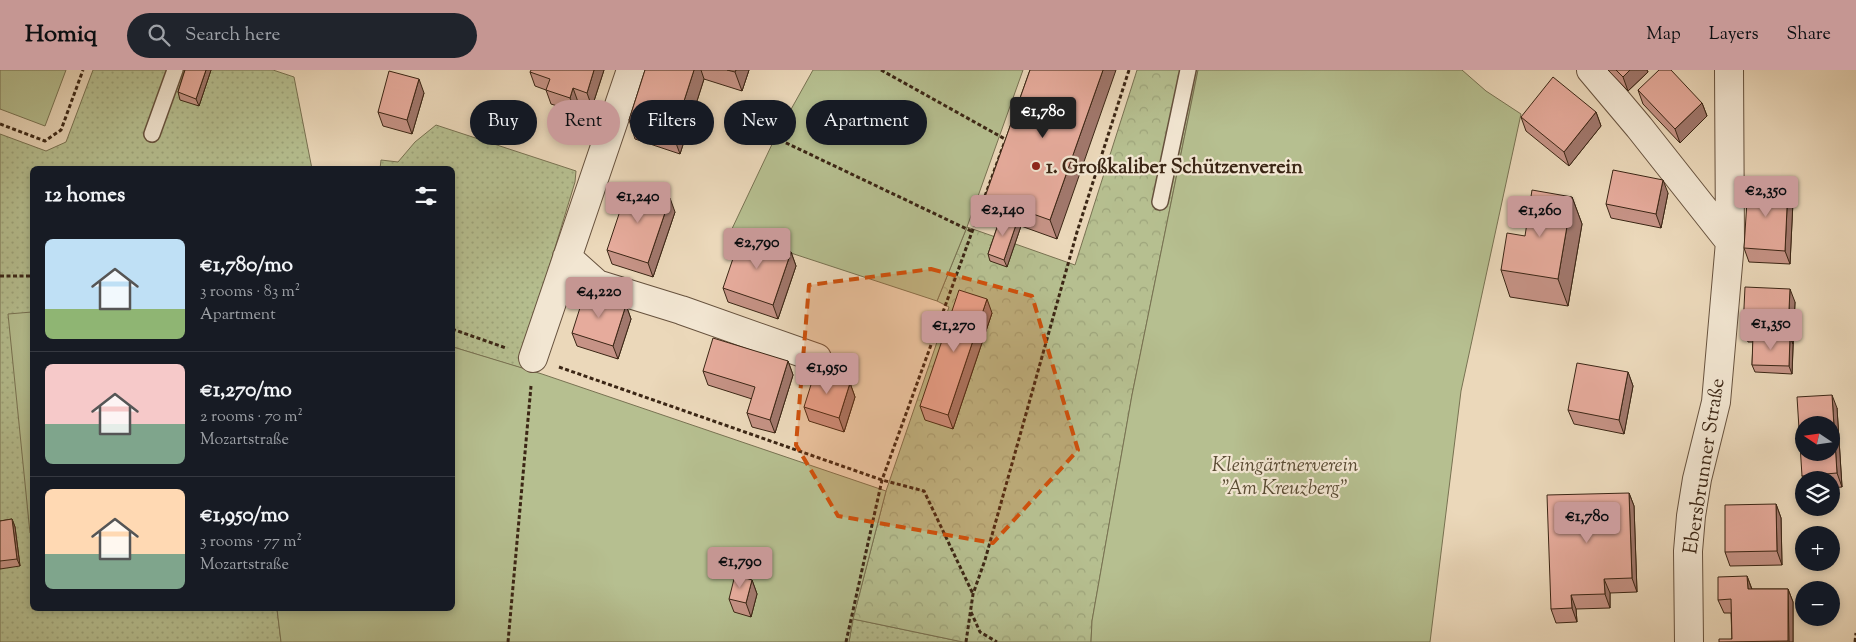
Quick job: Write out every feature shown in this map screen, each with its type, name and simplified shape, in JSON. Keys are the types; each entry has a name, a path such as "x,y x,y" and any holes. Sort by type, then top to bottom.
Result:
{"street":[{"path":"533,358 631,70"},
{"path":"1591,70 1639,127 1730,242"},
{"name":"Ebersbrunner Straße","path":"1689,642 1688,551 1691,516 1697,479 1716,402 1730,242 1729,70"},
{"path":"568,257 597,284 681,310 817,358"}],"lane":[{"path":"152,134 175,70"},
{"path":"1160,202 1188,70"}],"path":[{"path":"0,124 45,141 60,130 83,70"},
{"path":"881,70 1005,139"},
{"path":"966,642 974,594 1077,232 1129,70"},
{"path":"846,642 882,480 1008,131"},
{"path":"790,145 971,231"},
{"path":"0,276 30,276"},
{"path":"455,330 882,480 924,491 974,594"},
{"path":"508,642 533,358"},
{"path":"971,612 980,632 997,642"},
{"path":"1855,642 1856,633"}],"highlighted area":[{"path":"931,269 1032,296 1078,450 993,543 838,516 796,445 809,285"}],"green space":[{"path":"0,70 66,70 45,126 0,109"},
{"path":"93,70 273,70 294,77 311,166 30,166 30,611 277,611 281,642 0,642 0,134 46,151 66,142"},
{"path":"813,70 1023,70 967,227 937,301 730,233 772,145 796,145 796,100"},
{"path":"1137,70 1198,70 1132,395 1092,621 1091,642 963,642 853,619 886,491 949,307 937,301 967,227 1075,265"},
{"name":"Kleingärtnerverein \"Am Kreuzberg\"","path":"1198,70 1462,70 1486,91 1521,114 1461,391 1430,642 1091,642 1092,621 1132,395"},
{"path":"436,125 470,136 470,145 497,145 576,171 575,182 526,343 521,368 455,348 455,166 380,166 381,160 398,162 415,142"},
{"path":"30,312 30,533 8,314"},
{"path":"455,348 542,374 886,491 853,619 849,642 281,642 277,611 455,611"},
{"path":"853,619 963,642 849,642"}],"building":[{"path":"185,70 206,70 196,99 178,92"},
{"path":"531,70 594,70 587,93 573,88 570,98 546,90 550,79 530,72"},
{"path":"645,70 694,70 684,100 635,100"},
{"path":"1030,70 1103,70 1050,220 985,197"},
{"path":"1616,70 1630,70 1623,77"},
{"path":"1659,70 1671,70 1702,103 1675,129 1638,90"},
{"path":"389,71 419,79 407,120 378,112"},
{"path":"1553,77 1596,112 1564,152 1521,117"},
{"path":"1613,170 1663,180 1656,214 1606,204"},
{"path":"629,184 670,198 648,263 607,250"},
{"path":"1748,185 1788,187 1785,251 1744,248"},
{"path":"1532,190 1572,197 1558,279 1501,270 1507,233 1525,236"},
{"path":"1002,213 1018,219 1004,260 988,254"},
{"path":"741,235 791,252 773,305 723,288"},
{"path":"1745,287 1790,289 1788,330 1743,328"},
{"path":"959,290 987,299 948,415 920,406"},
{"path":"585,292 626,305 613,346 572,333"},
{"path":"1753,335 1790,337 1789,366 1752,365"},
{"path":"713,338 788,361 770,420 747,413 755,387 703,371"},
{"path":"1577,363 1628,372 1619,420 1568,410"},
{"path":"815,372 850,383 839,418 804,407"},
{"path":"1832,395 1833,416 1798,416 1797,397"},
{"path":"1801,461 1836,461 1837,471 1802,471"},
{"path":"1629,493 1632,578 1604,579 1605,594 1571,595 1572,608 1551,609 1547,495"},
{"path":"1776,504 1777,551 1725,552 1725,505"},
{"path":"12,519 17,559 0,561 0,521"},
{"path":"735,575 752,580 746,603 729,599"},
{"path":"1747,576 1748,589 1788,589 1788,641 1719,642 1719,639 1732,639 1731,599 1718,600 1718,577"}],"place":[{"name":"1. Großkaliber Schützenverein","path":"1036,166"}]}
